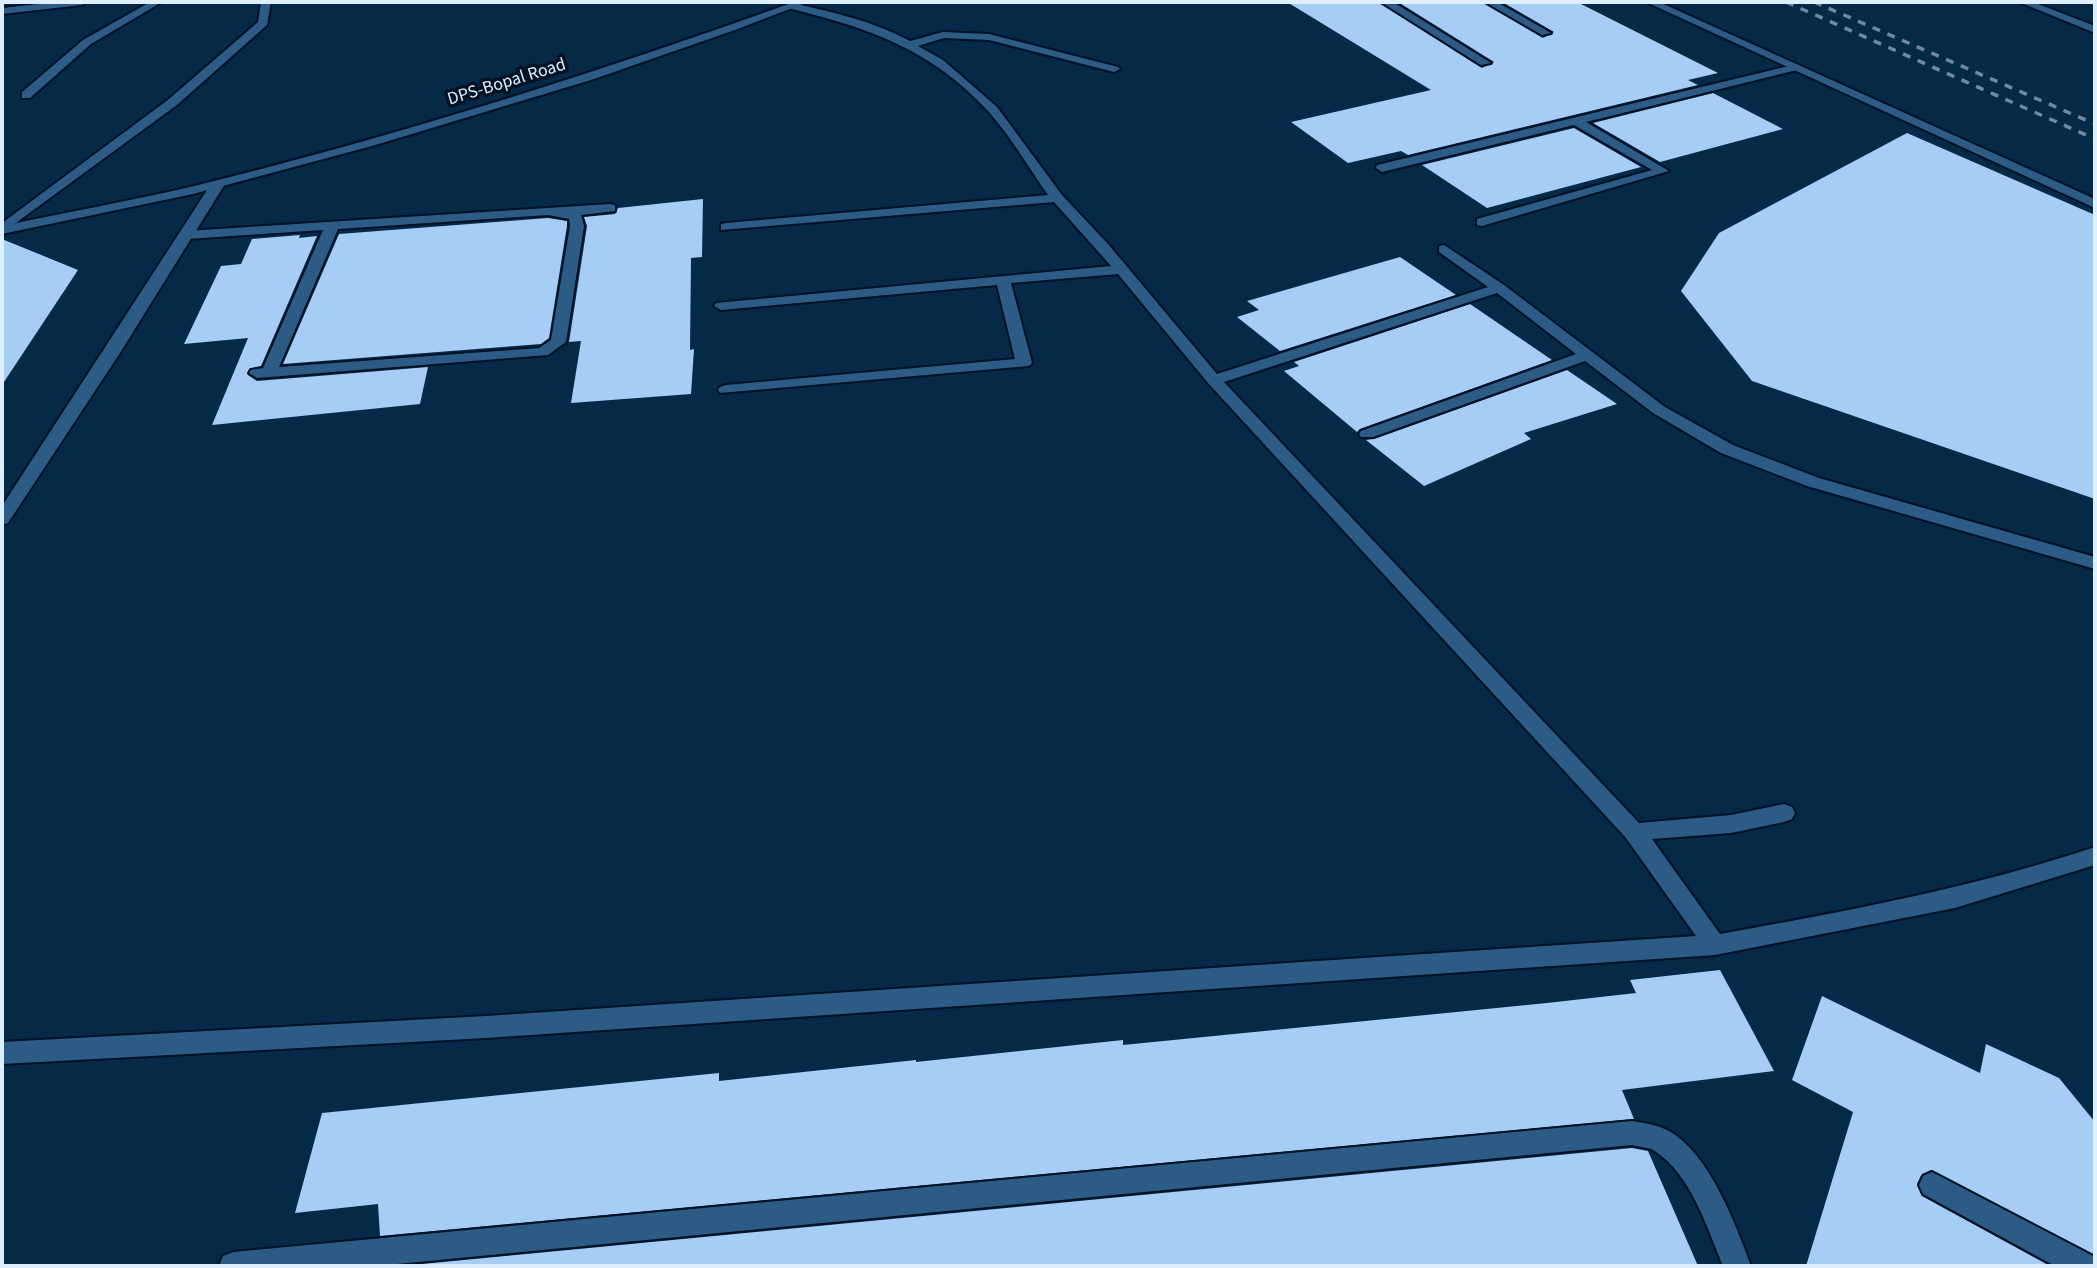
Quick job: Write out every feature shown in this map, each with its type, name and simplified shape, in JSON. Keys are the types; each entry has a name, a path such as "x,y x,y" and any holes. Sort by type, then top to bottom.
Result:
{"street":[{"path":"2,11 82,2"},
{"path":"26,95 87,42 157,2"},
{"path":"2,230 173,102 263,23 266,2"},
{"path":"1386,2 1485,63"},
{"path":"1490,2 1546,33"},
{"path":"1651,2 2095,204"},
{"path":"2024,2 2095,30"},
{"path":"797,4 889,34 939,62 993,110 1057,198 1121,269 1213,380 1634,832 1715,945"},
{"name":"DPS-Bopal Road","path":"2,230 218,184 514,100 797,4"},
{"path":"909,46 943,35 989,37 1114,69"},
{"path":"1382,168 1793,68"},
{"path":"1482,222 1663,171 1574,120"},
{"path":"2,519 78,407 218,184"},
{"path":"726,227 1057,198"},
{"path":"186,234 610,208"},
{"path":"332,226 263,373 543,352 558,342 577,226 576,216 566,212"},
{"path":"1444,249 1659,410 1727,449 1813,482 2095,563"},
{"path":"720,306 1121,269"},
{"path":"726,390 1024,363 1003,280"},
{"path":"1213,380 1499,288"},
{"path":"1367,434 1587,355"},
{"path":"1634,832 1731,824 1784,813"},
{"path":"2,1053 500,1026 1715,945 1931,903 2040,877 2095,856"},
{"path":"233,1266 1632,1133 1661,1140 1680,1157 1699,1182 1737,1266"},
{"path":"1932,1185 2083,1266"}],"building":[{"path":"1287,2 1379,2 1482,68 1494,62 1398,2 1483,2 1543,38 1554,32 1502,2 1577,2 1718,73 1688,80 1698,85 1408,155 1401,151 1348,163 1291,122 1431,90"},
{"path":"1713,93 1783,129 1660,162 1593,123"},
{"path":"1574,128 1641,167 1487,208 1422,165"},
{"path":"1907,133 2095,215 2095,499 1752,381 1681,291 1719,233"},
{"path":"703,199 702,257 691,258 690,350 694,349 691,394 571,403 581,341 569,342 587,226 584,217 615,214 618,208"},
{"path":"548,218 567,221 567,226 549,338 541,344 283,364 339,234"},
{"path":"300,235 299,238 317,236 261,366 249,369 248,375 257,381 428,367 420,404 212,425 248,338 184,344 221,266 241,264 252,239"},
{"path":"2,239 78,270 2,385"},
{"path":"1400,257 1456,295 1280,351 1237,317 1259,310 1247,301"},
{"path":"1470,304 1552,360 1357,432 1284,371 1299,366 1294,362"},
{"path":"1567,370 1617,404 1524,433 1531,439 1424,486 1366,440 1374,439"},
{"path":"1720,970 1774,1071 1622,1090 1634,1119 380,1236 378,1204 295,1213 322,1113 719,1073 719,1081 1123,1040 1123,1045 1547,1003 1636,993 1630,980"},
{"path":"1822,996 1980,1073 1986,1044 2059,1078 2095,1122 2095,1255 1931,1170 1922,1174 1917,1184 1922,1196 2050,1266 1806,1266 1853,1112 1792,1080"},
{"path":"1632,1148 1648,1151 1698,1266 401,1266"}],"railway":[{"path":"1786,2 2095,139"},
{"path":"1814,2 2095,124"}]}
